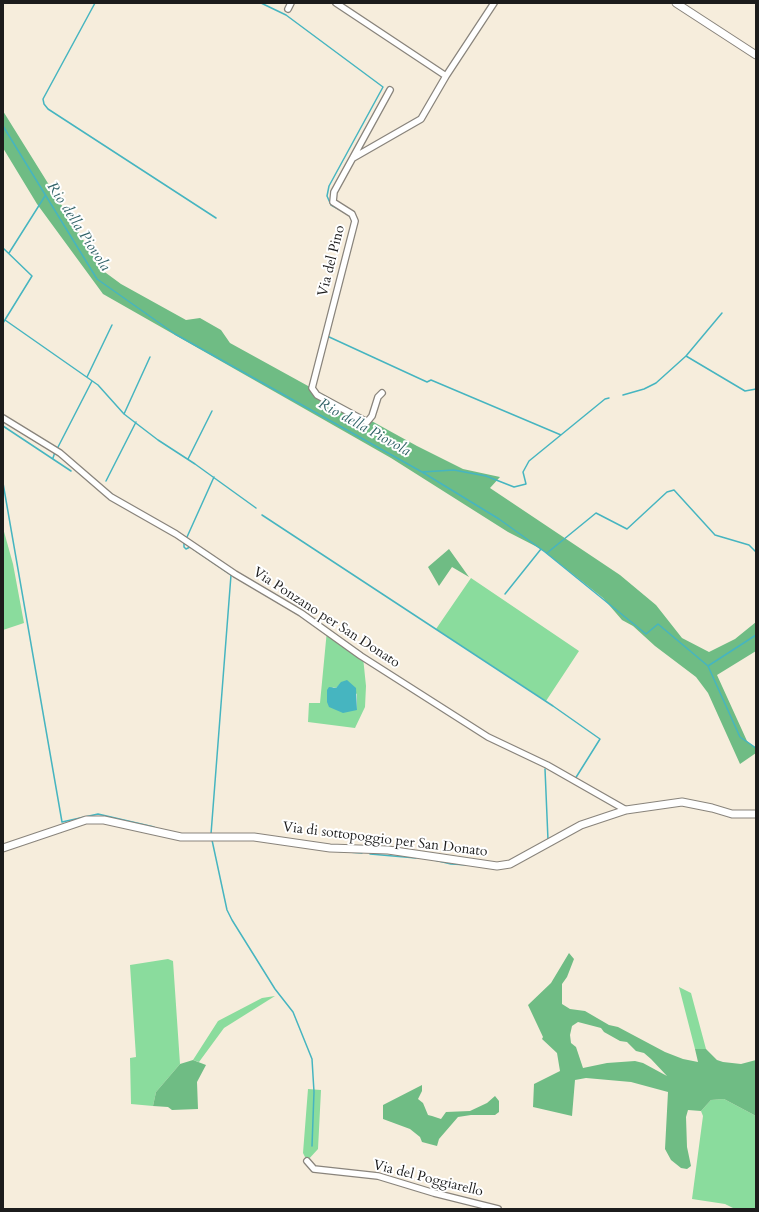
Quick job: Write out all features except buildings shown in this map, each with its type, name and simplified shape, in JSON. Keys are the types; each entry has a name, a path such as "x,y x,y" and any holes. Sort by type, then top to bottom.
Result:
{"street":[{"path":"288,10 291,3"},
{"path":"336,3 446,76"},
{"path":"351,160 421,119 446,76 494,3"},
{"path":"676,3 756,55"},
{"name":"Via del Pino","path":"382,393 378,397 372,416 367,422 317,395 312,388 354,221 352,214 333,202 333,196 390,90"},
{"name":"Via Ponzano per San Donato","path":"3,418 56,451 111,497 176,534 236,574 301,613 361,656 488,737 547,765 626,810"},
{"name":"Via di sottopoggio per San Donato","path":"3,848 86,820 104,820 181,837 254,837 330,848 388,850 497,866 510,864 581,825 626,810 682,802 732,814 756,814"},
{"name":"Via del Poggiarello","path":"307,1161 314,1169 378,1176 434,1194 498,1209"}],"green space":[{"path":"3,111 102,270 121,284 186,320 200,318 221,330 230,343 417,446 463,469 500,477 490,488 620,575 656,605 682,638 709,652 735,639 756,622 756,651 717,675 747,741 756,748 756,753 740,764 708,693 696,677 655,646 633,626 622,620 603,598 541,549 508,532 391,458 103,294 37,204 3,148"},
{"path":"3,528 13,564 24,623 3,630"},
{"path":"449,549 469,577 452,567 439,586 428,567"},
{"path":"471,578 579,651 546,701 436,629"},
{"path":"327,630 363,657 366,686 365,707 355,728 308,722 309,703 320,703","holes":["339,685 357,694 357,710 332,687 336,688"]},
{"path":"569,953 574,959 567,977 562,984 562,1004 570,1009 585,1011 609,1025 618,1027 665,1052 683,1059 698,1062 695,1049 706,1049 717,1060 723,1062 741,1064 756,1060 756,1116 724,1099 711,1100 701,1111 688,1110 686,1117 687,1147 691,1166 687,1169 681,1168 671,1160 665,1149 668,1092 631,1082 586,1078 575,1080 572,1116 533,1107 534,1084 560,1071 557,1053 542,1039 543,1037 528,1005 551,983","holes":["578,1022 601,1028 604,1032 620,1041 627,1042 636,1051 644,1053 667,1076 643,1063 635,1061 607,1063 583,1068 576,1047 571,1043 570,1035 572,1026"]},
{"path":"168,959 173,961 180,1064 156,1092 153,1106 131,1104 130,1058 136,1057 130,965"},
{"path":"679,987 691,993 706,1049 695,1049"},
{"path":"275,996 224,1028 199,1062 193,1060 218,1021 262,998"},
{"path":"193,1060 206,1065 197,1082 198,1109 172,1110 168,1107 153,1106 156,1092 180,1064"},
{"path":"422,1085 422,1091 418,1099 423,1103 428,1115 441,1119 446,1112 470,1111 487,1103 495,1096 499,1101 499,1112 495,1115 471,1115 458,1117 439,1139 437,1146 422,1142 420,1137 410,1129 383,1119 383,1105"},
{"path":"308,1089 321,1090 318,1149 307,1161 303,1153"},
{"path":"724,1099 756,1116 756,1209 735,1209 725,1204 692,1199 703,1116 701,1111 711,1100"}],"water":[{"path":"347,680 356,688 357,710 343,713 329,707 327,702 327,690 329,687 336,688 341,682"}],"waterway":[{"path":"95,3 43,99 44,104 48,109 216,218"},
{"path":"261,3 286,15 383,87 329,186 327,196 331,205 344,212"},
{"name":"Rio della Piovola","path":"3,126 97,279 175,334 422,472 499,519 545,552 646,634 658,624 708,666 740,737 756,748"},
{"path":"9,253 45,196"},
{"path":"3,248 32,276 3,323"},
{"path":"623,395 644,389 656,383 686,356 722,313"},
{"path":"5,320 98,385 124,414 158,440 195,464 256,508"},
{"path":"87,377 112,325"},
{"path":"327,336 427,382 431,380 561,435"},
{"path":"686,356 745,391 756,389"},
{"path":"124,414 150,357"},
{"path":"57,449 92,381"},
{"path":"422,472 454,470 486,476 514,487 526,484 523,472 529,461 605,399 609,398"},
{"path":"188,459 212,411"},
{"path":"106,481 136,422"},
{"path":"3,426 71,471"},
{"path":"53,458 55,452"},
{"path":"187,537 214,477"},
{"path":"3,483 62,822 98,814 154,827"},
{"path":"547,553 596,513 627,529 667,492 674,490 715,535 749,545 756,552"},
{"path":"262,515 553,706 600,739 575,779"},
{"path":"184,543 184,547 186,549 190,547 231,575 211,834"},
{"path":"505,594 541,549"},
{"name":"Rio della Piovola","path":"708,666 756,635"},
{"path":"545,769 548,840"},
{"path":"212,840 227,910 275,989 293,1012 312,1059 314,1092 312,1146"},
{"path":"334,851 362,853"},
{"path":"370,854 416,858"},
{"path":"430,859 451,864 469,865"}]}
